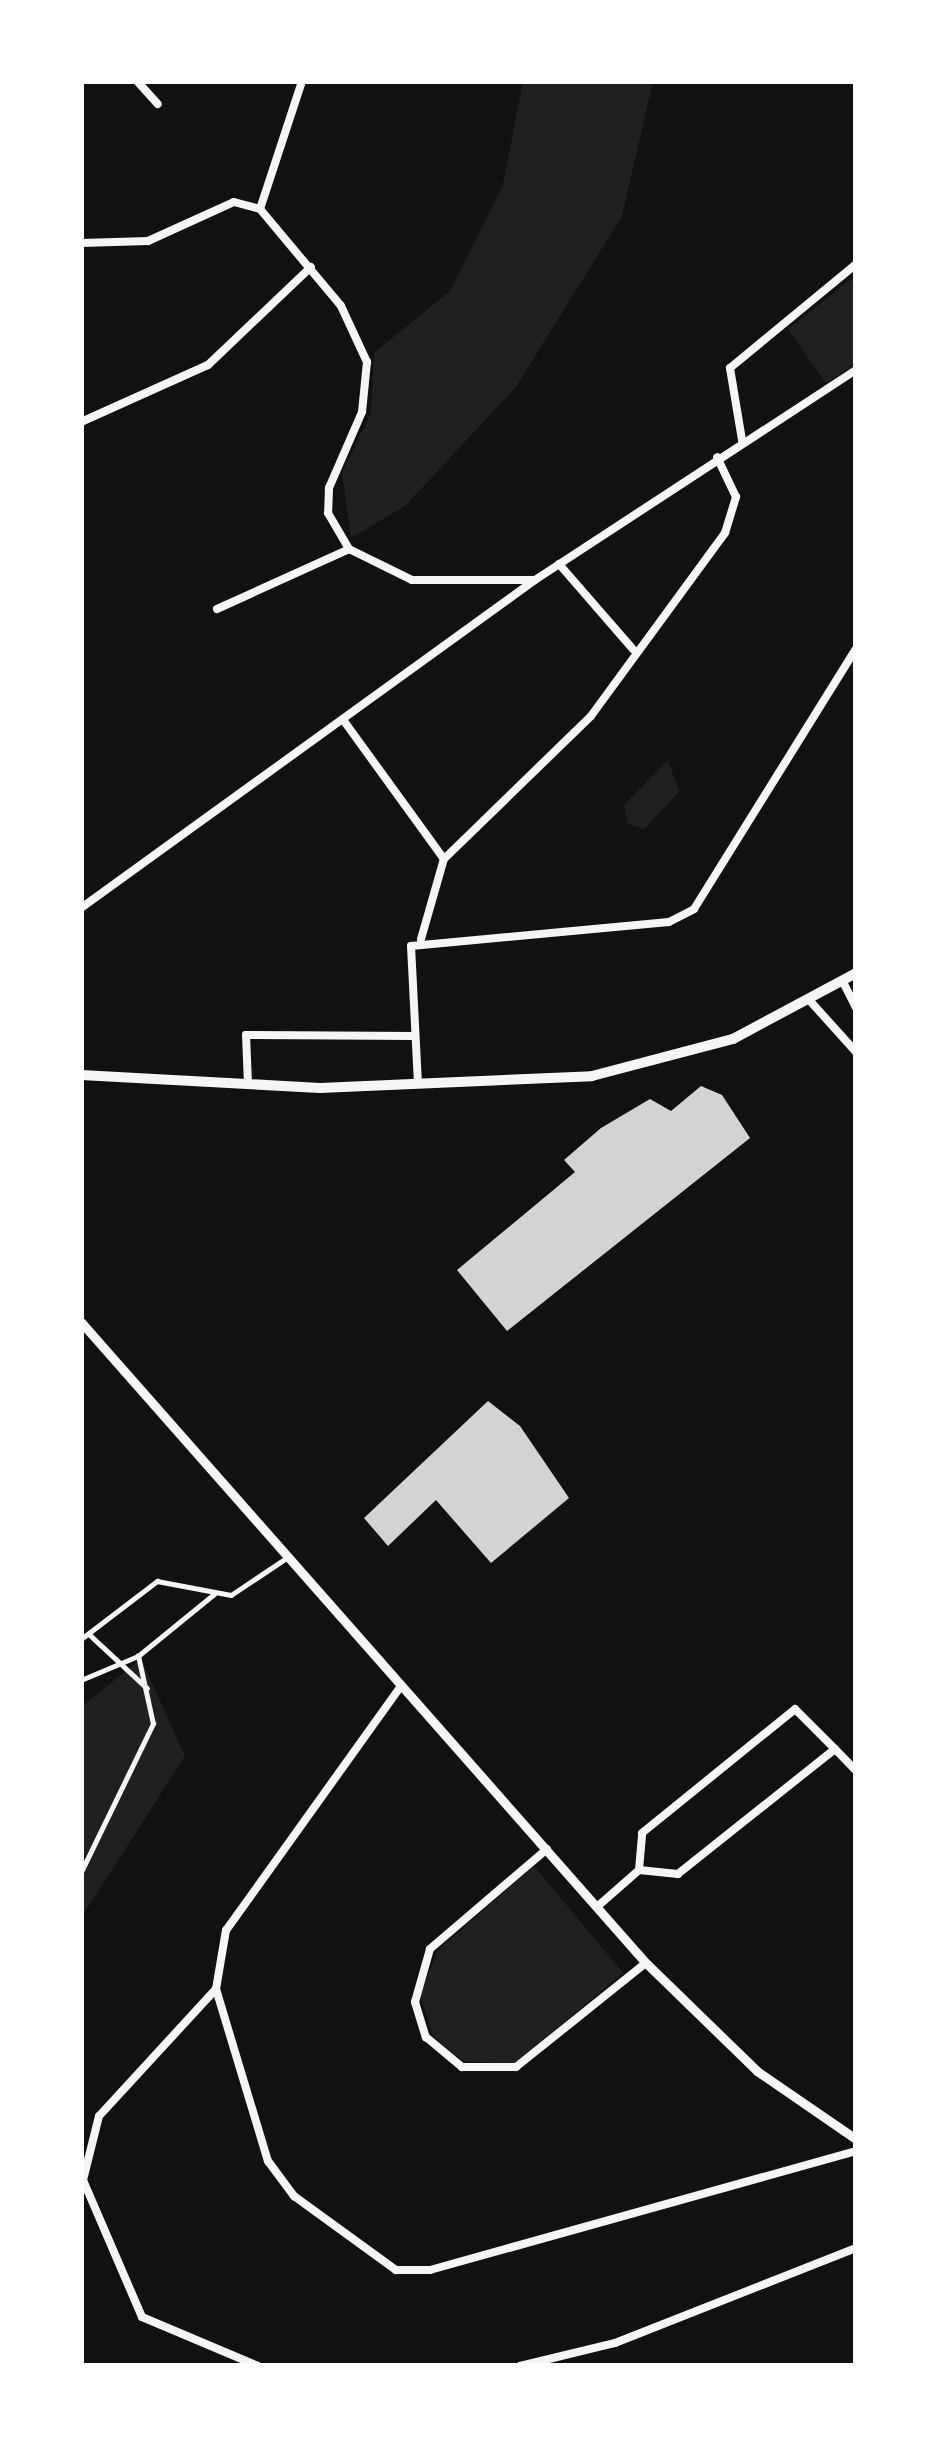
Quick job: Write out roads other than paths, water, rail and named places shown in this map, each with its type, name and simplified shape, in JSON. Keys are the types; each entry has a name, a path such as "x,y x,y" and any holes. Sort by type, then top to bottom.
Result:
{"main road":[{"path":"81,1075 418,1088 623,1070 811,1002 856,974"}],"street":[{"path":"137,81 158,104"},
{"path":"260,208 302,81"},
{"path":"81,243 148,242 234,202 260,208 311,267 367,362 366,397 329,488 328,513 349,549 412,580 535,580"},
{"path":"742,440 730,368 856,264"},
{"path":"81,422 208,365 311,267"},
{"path":"81,908 535,580 742,440 856,370"},
{"path":"418,1088 405,974 421,939 444,859 591,716 633,649 736,512 717,458"},
{"path":"217,609 349,549"},
{"path":"559,564 633,649"},
{"path":"421,939 669,922 694,909 856,649"},
{"path":"344,721 444,859"},
{"path":"843,982 856,1008"},
{"path":"811,1002 856,1052"},
{"path":"248,1085 246,1035 415,1036"},
{"path":"81,1322 646,1963 757,2071 856,2139"},
{"path":"401,1686 226,1930 215,1989 274,2174 396,2270 495,2255 856,2151"},
{"path":"598,1906 639,1870 642,1832 795,1709 856,1771"},
{"path":"639,1870 677,1874 836,1749"},
{"path":"547,1850 430,1948 415,2002 426,2037 461,2067 517,2067 646,1963"},
{"path":"215,1989 99,2116 83,2180 142,2317 258,2366"},
{"path":"520,2366 624,2340 856,2248"}],"lane":[{"path":"81,1680 113,1658 138,1656 214,1594 288,1557"},
{"path":"81,1639 157,1581 214,1594"},
{"path":"90,1635 147,1688"},
{"path":"81,1872 153,1724 138,1656"}]}
